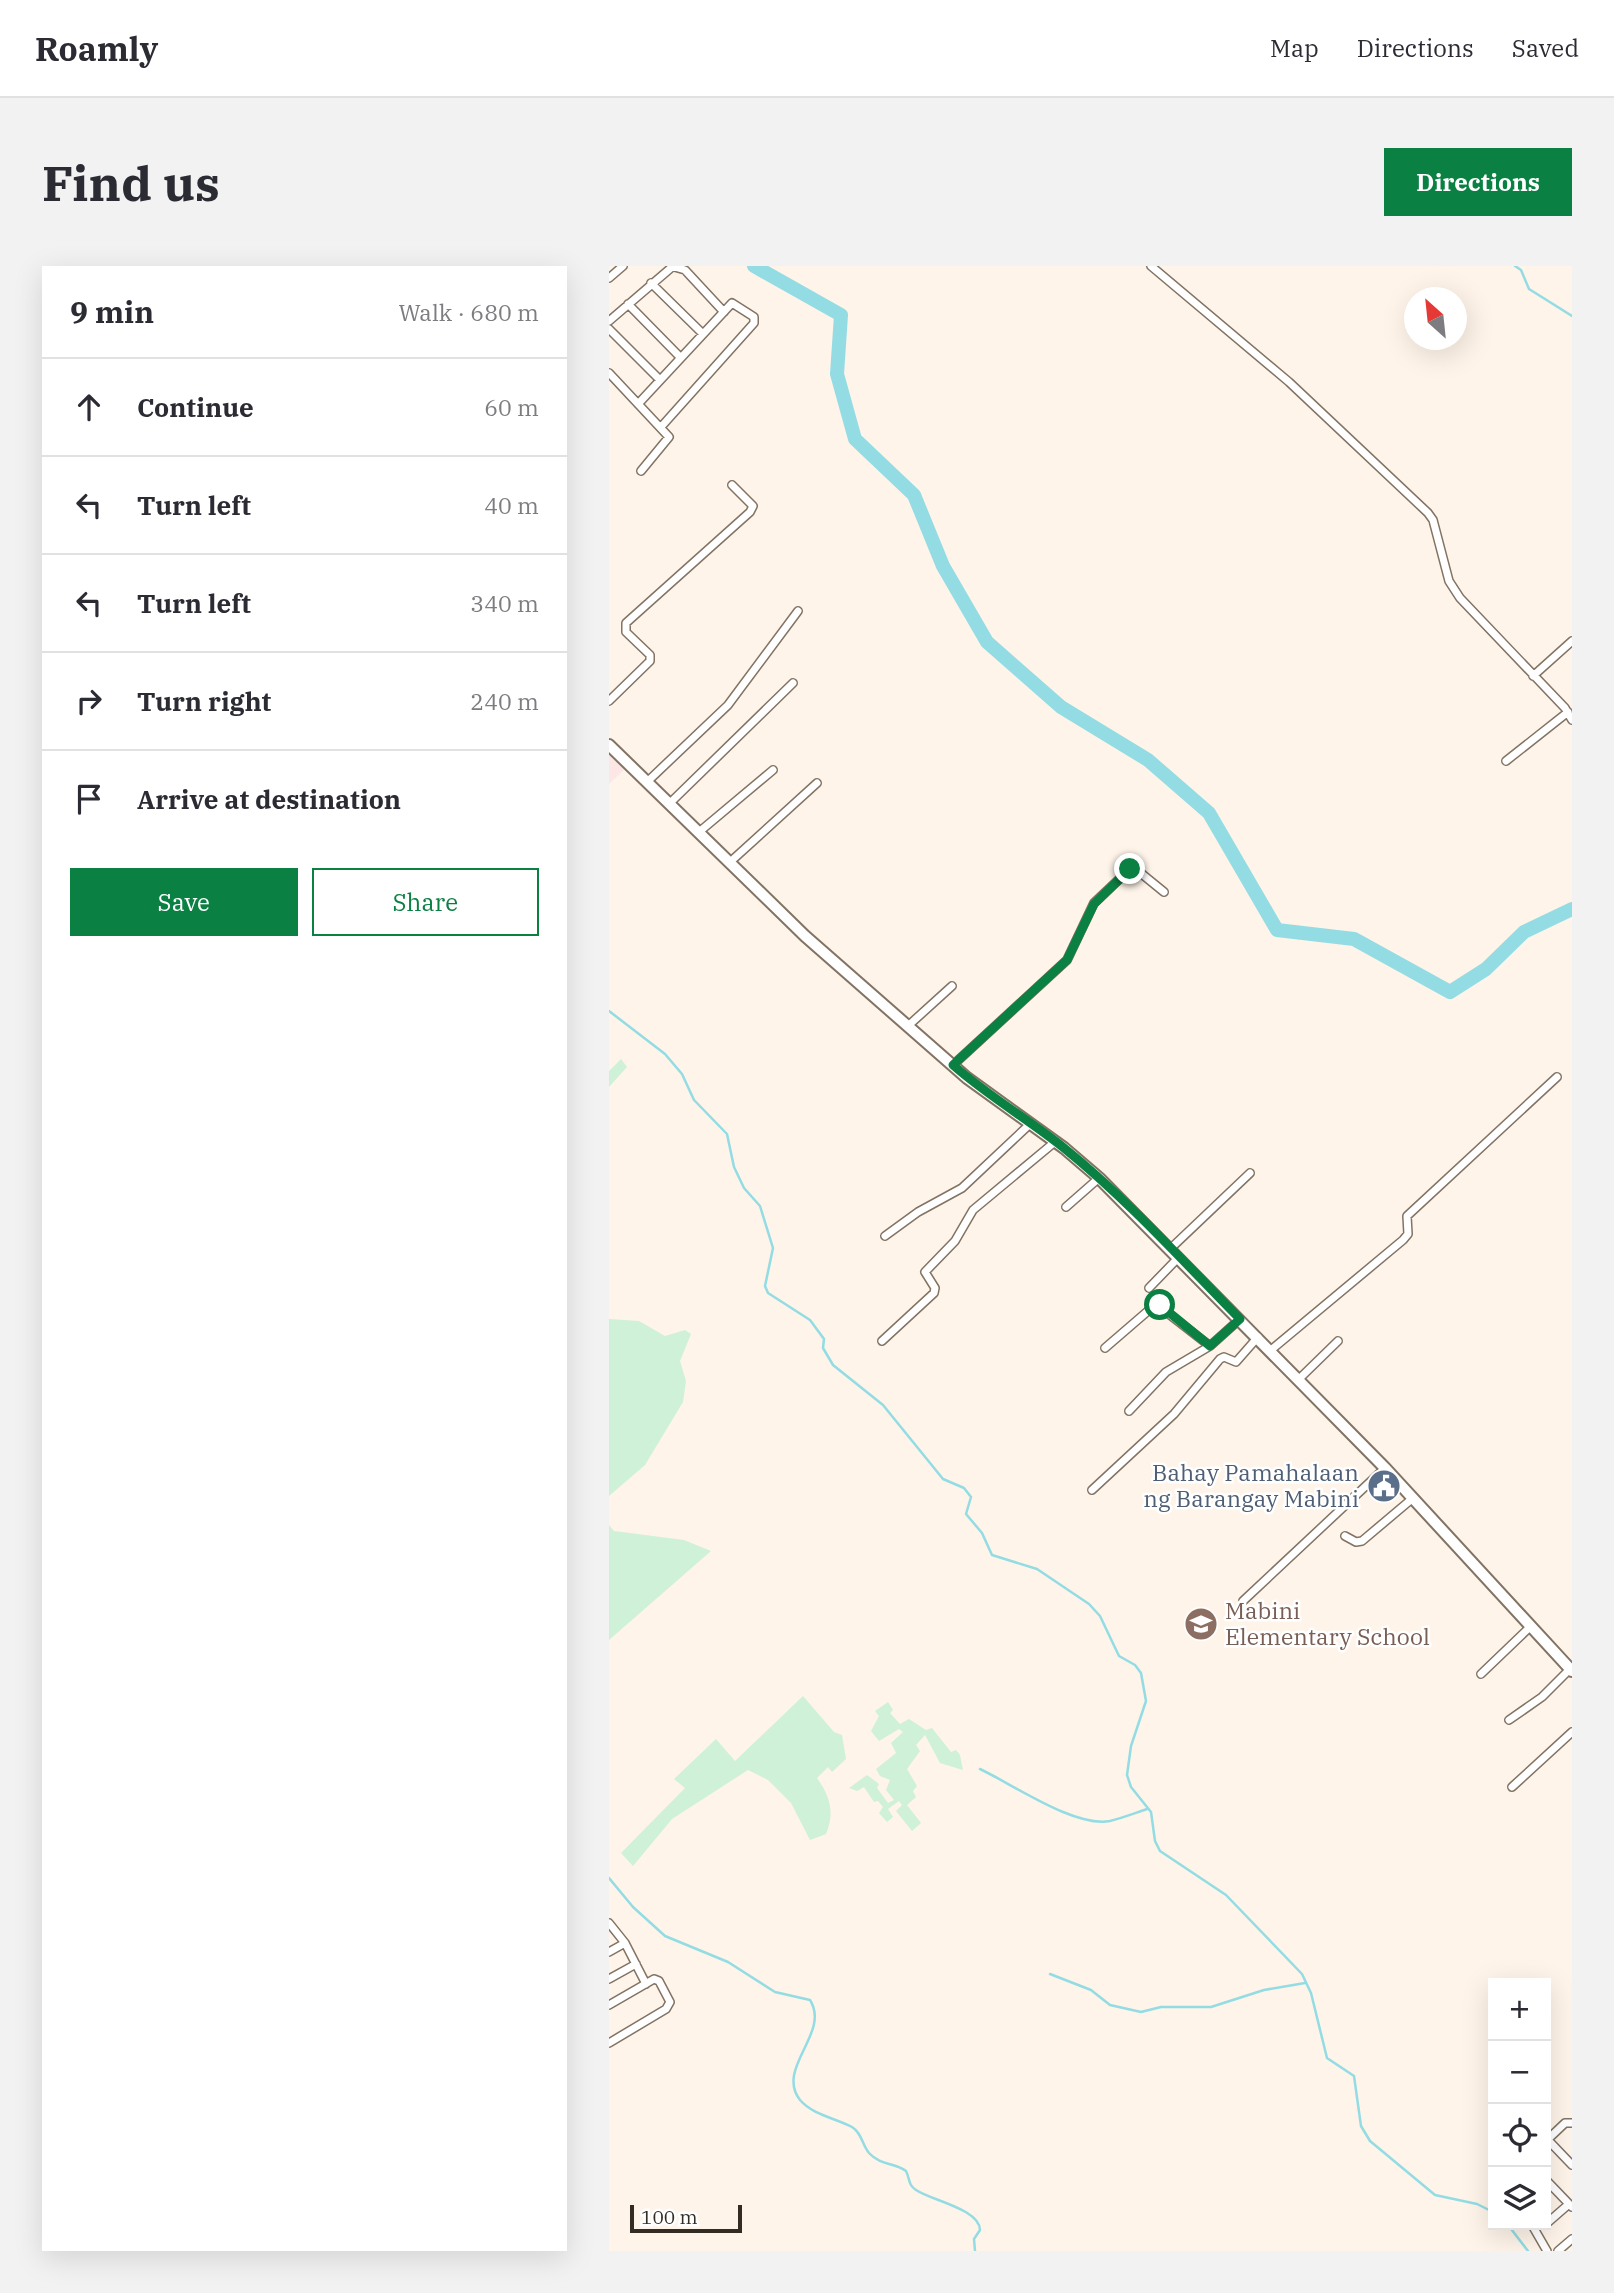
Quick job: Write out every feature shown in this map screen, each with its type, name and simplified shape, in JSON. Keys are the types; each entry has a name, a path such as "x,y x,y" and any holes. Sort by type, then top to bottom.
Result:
{"main road":[{"path":"609,745 648,780 789,922 953,1065 1056,1141 1099,1178 1385,1468 1571,1670"}],"street":[{"path":"609,278 623,266"},
{"path":"1151,266 1289,382 1428,513 1433,520 1449,581 1483,624 1566,710 1572,720"},
{"path":"609,321 671,267 685,271 724,312"},
{"path":"651,284 703,334"},
{"path":"638,404 734,303 756,319 661,427"},
{"path":"628,304 681,358"},
{"path":"609,329 660,380"},
{"path":"609,373 669,437 641,471"},
{"path":"609,701 650,661 650,655 626,632 626,623 750,512 753,506 732,485"},
{"path":"648,780 728,705 798,611"},
{"path":"1534,676 1572,641"},
{"path":"671,803 793,683"},
{"path":"1506,761 1566,710 1572,701"},
{"path":"699,832 773,770"},
{"path":"729,863 817,783"},
{"path":"953,1065 1067,960 1094,904 1130,869 1137,870 1164,892"},
{"path":"909,1025 952,986"},
{"path":"1271,1350 1403,1240 1408,1234 1407,1216 1557,1077"},
{"path":"885,1236 918,1212 962,1188 1030,1124"},
{"path":"882,1341 934,1293 935,1288 925,1272 955,1241 973,1210 1056,1141"},
{"path":"1149,1288 1174,1253 1250,1173"},
{"path":"1066,1207 1099,1178"},
{"path":"1105,1348 1156,1304 1210,1346"},
{"path":"1129,1411 1166,1372 1210,1346 1240,1319"},
{"path":"1092,1490 1174,1414 1220,1359 1238,1361 1258,1337"},
{"path":"1299,1379 1338,1341"},
{"path":"1243,1601 1385,1468"},
{"path":"1345,1536 1356,1542 1362,1541 1413,1498"},
{"path":"1481,1674 1530,1627"},
{"path":"1509,1720 1542,1698 1571,1670"},
{"path":"1512,1787 1572,1732"},
{"path":"609,1923 625,1943 646,1984"},
{"path":"609,1952 625,1943"},
{"path":"609,1979 636,1964"},
{"path":"609,2005 654,1979 659,1981 670,2002 669,2007 609,2043"},
{"path":"1565,2115 1572,2122"},
{"path":"1551,2137 1565,2123 1572,2122"},
{"path":"1551,2145 1572,2165"},
{"path":"1551,2188 1571,2206 1551,2220"},
{"path":"1535,2230 1547,2251"},
{"path":"1558,2251 1572,2239"}],"shaded area":[{"path":"609,749 629,765 609,784"}],"green space":[{"path":"621,1059 627,1067 609,1087 609,1071"},
{"path":"609,1319 639,1321 665,1336 685,1330 691,1334 680,1361 686,1381 683,1402 645,1465 609,1496"},
{"path":"609,1525 614,1531 684,1540 711,1551 609,1640"},
{"path":"803,1696 834,1732 842,1735 846,1759 832,1772 828,1767 817,1778 830,1805 826,1834 810,1840 791,1803 768,1780 748,1770 672,1819 633,1866 621,1853 685,1788 674,1779 716,1739 735,1761"},
{"path":"888,1702 893,1710 890,1713 900,1724 909,1719 926,1730 932,1728 951,1752 956,1750 960,1755 963,1770 940,1763 925,1735 916,1745 920,1751 907,1769 917,1786 913,1791 916,1797 907,1805 921,1823 912,1831 896,1811 902,1805 899,1801 888,1809 893,1817 887,1822 879,1813 883,1807 878,1801 874,1802 864,1787 857,1791 849,1788 867,1775 879,1784 877,1788 888,1803 894,1800 886,1790 890,1780 880,1776 876,1769 896,1753 891,1743 903,1732 899,1729 879,1741 871,1731 879,1716 875,1711"}],"waterway":[{"path":"754,266 841,315 837,374 855,439 914,495 943,566 987,642 1061,707 1148,760 1209,813 1277,930 1354,939 1450,992 1486,969 1524,932 1572,909"},
{"path":"1515,266 1521,270 1529,289 1572,316"},
{"path":"609,1011 665,1054 682,1074 694,1100 727,1134 734,1167 744,1188 760,1206 773,1248 765,1286 768,1293 810,1320 824,1339 823,1348 833,1365 883,1405 943,1479 964,1488 971,1497 966,1514 982,1533 992,1555 1037,1569 1089,1604 1100,1616 1119,1656 1135,1665 1141,1673 1146,1701 1131,1746 1127,1775 1131,1787 1151,1812 1155,1841 1160,1851 1226,1895 1302,1974 1311,1993 1327,2058 1354,2076 1361,2126 1370,2141 1435,2195 1477,2204 1488,2210"},
{"path":"980,1769 1062,1812 1079,1818 1110,1821 1147,1809"},
{"path":"609,1878 633,1907 665,1936 728,1962 775,1992 810,2000 815,2012 814,2025 794,2076 794,2088 800,2100 818,2113 852,2127 869,2153 878,2160 906,2171 913,2188 972,2216 980,2230 974,2239 975,2251"},
{"path":"1050,1974 1091,1990 1110,2005 1141,2012 1161,2007 1211,2007 1264,1990 1305,1983"},
{"path":"1512,2230 1528,2251"}],"place":[{"name":"Bahay Pamahalaan ng Barangay Mabini","path":"1384,1486"},
{"name":"Mabini Elementary School","path":"1201,1624"}],"route":[{"path":"1130,869 1098,898 1067,960 1014,1012 953,1065 999,1103 1064,1148 1099,1178 1240,1319 1210,1346 1160,1305"}]}
